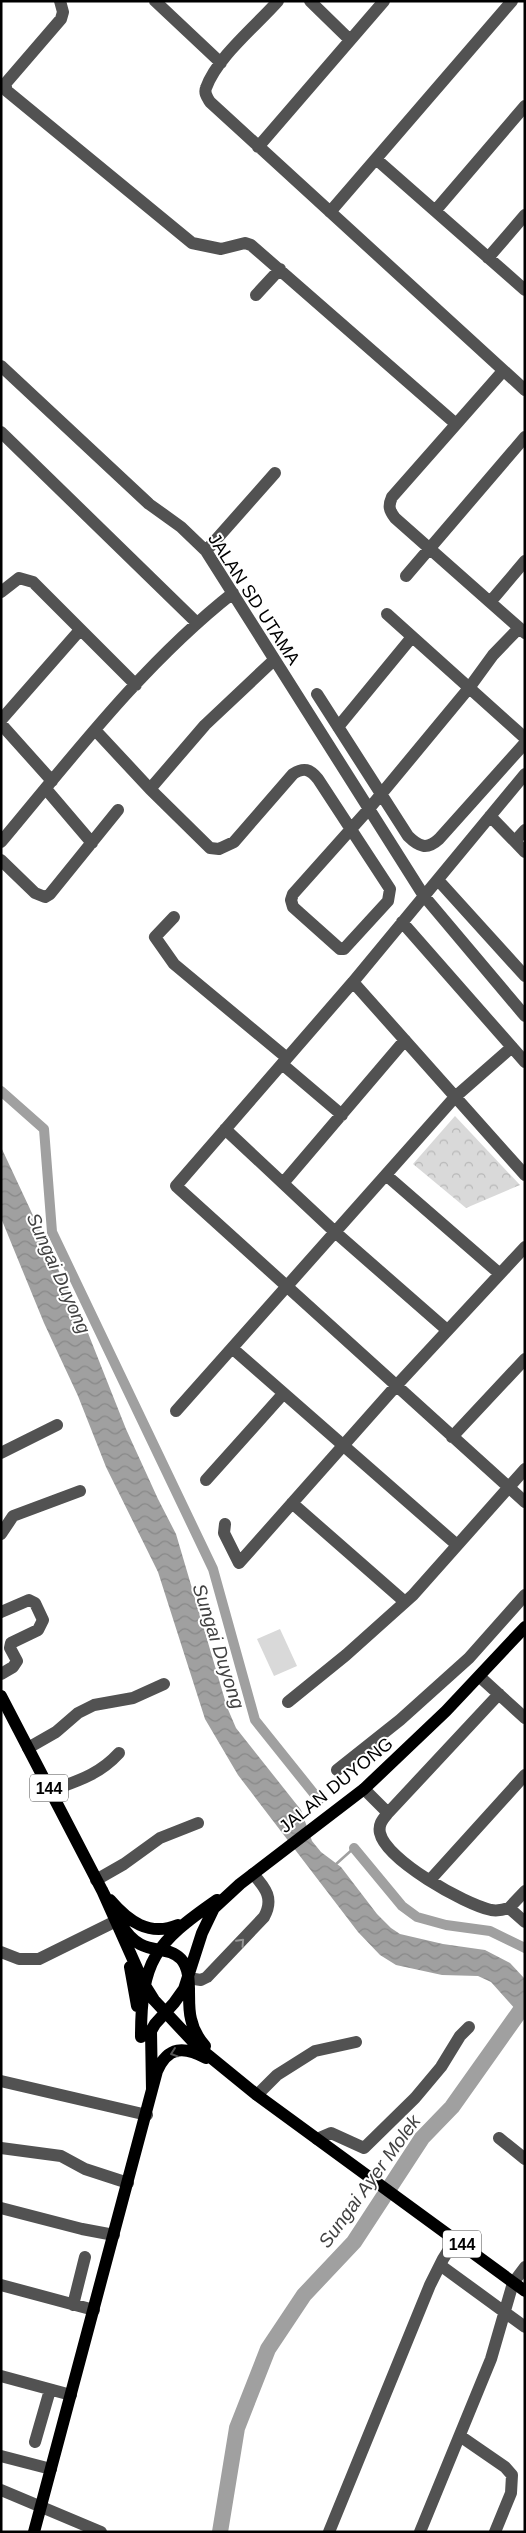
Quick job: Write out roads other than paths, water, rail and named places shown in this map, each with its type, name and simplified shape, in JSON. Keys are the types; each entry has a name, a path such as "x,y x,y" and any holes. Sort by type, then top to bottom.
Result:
{"main road":[{"name":"JALAN DUYONG","path":"188,1978 207,1919 214,1908 240,1884 364,1789 407,1750 525,1627"},
{"name":"144","path":"2,1698 99,1885 130,1936 142,1945 171,1952 183,1960 188,1978 191,2019 196,2033 214,2057 236,2078"},
{"path":"157,1950 186,1922 240,1884"},
{"name":"144","path":"99,1885 114,1922 144,1984 165,2012 217,2064 525,2292"},
{"path":"99,1885 119,1911 140,1926 163,1930 186,1922"},
{"path":"124,1942 131,1972 141,2037 148,2112"},
{"name":"144","path":"141,2037 144,1984 151,1961 157,1950"},
{"path":"152,2090 151,2031 165,2012 179,1998 188,1978"},
{"path":"34,2532 161,2062 174,2051 192,2052 217,2064"}],"street":[{"path":"60,1 63,12 61,19 5,84 4,95 192,243 221,248 245,243 251,245 456,424"},
{"path":"155,1 221,63"},
{"path":"278,1 221,63 206,89 206,96 210,102 525,390"},
{"path":"310,1 350,40"},
{"path":"258,146 384,1"},
{"path":"330,212 512,1"},
{"path":"435,211 525,106"},
{"path":"376,159 525,290"},
{"path":"488,258 525,215"},
{"path":"256,295 280,269"},
{"name":"JALAN SD UTAMA","path":"1,366 149,504 181,527 206,551 424,896 525,1016"},
{"path":"96,731 202,842 210,848 219,850 234,842 293,774 300,769 307,769 318,779 351,828 390,889 391,895 352,942 340,950 293,907 291,900 293,894 351,828 368,810 494,655 522,630 395,518 390,512 389,504 392,497 503,371"},
{"path":"1,432 197,623"},
{"path":"406,576 525,437"},
{"path":"206,551 275,474"},
{"path":"491,601 525,561"},
{"path":"1,592 19,578 26,579 39,587 136,685"},
{"path":"1,842 136,685 197,623 233,593"},
{"path":"387,614 525,738"},
{"path":"1,720 80,630"},
{"path":"338,727 412,637"},
{"path":"150,789 205,725 274,660"},
{"path":"317,694 408,836 418,845 429,846 439,839 525,743"},
{"path":"1,724 92,843"},
{"path":"525,774 353,982 176,1186 286,1288 525,1502"},
{"path":"1,860 35,893 45,897 118,810"},
{"path":"490,816 525,852"},
{"path":"515,841 525,830"},
{"path":"438,880 524,975"},
{"path":"174,917 155,937 174,964 342,1115"},
{"path":"402,922 525,1062"},
{"path":"353,982 525,1175"},
{"path":"284,1182 406,1040"},
{"path":"176,1411 455,1096 512,1047"},
{"path":"225,1129 284,1182 335,1232 447,1330"},
{"path":"386,1175 500,1274"},
{"path":"224,1524 224,1533 239,1563 396,1386 525,1247"},
{"path":"232,1348 457,1545"},
{"path":"452,1437 525,1359"},
{"path":"206,1480 283,1394"},
{"path":"1,1453 57,1425"},
{"path":"288,1702 405,1602 525,1470"},
{"path":"1,1534 13,1516 80,1491"},
{"path":"292,1503 405,1602"},
{"path":"338,1770 400,1720 469,1658 525,1595"},
{"path":"1,1612 29,1600 35,1603 43,1620 38,1630 11,1643 10,1648 16,1658 16,1665 1,1674"},
{"path":"480,1676 525,1718"},
{"path":"28,1748 56,1732 78,1713 94,1705 133,1698 164,1684"},
{"path":"499,1694 380,1822 379,1831 383,1842 407,1864 430,1880 474,1904 491,1910 509,1908 525,1891"},
{"path":"50,1791 91,1776 109,1764 119,1753"},
{"path":"430,1880 525,1775"},
{"path":"364,1789 388,1813"},
{"path":"99,1885 160,1838 198,1823"},
{"path":"188,1978 201,1980 207,1977 264,1917 268,1909 268,1894 253,1874"},
{"path":"509,1908 525,1922"},
{"path":"1,1952 19,1959 39,1959 114,1922"},
{"path":"317,2139 331,2133 358,2147 364,2148 369,2145 387,2123 420,2092 441,2067 460,2036 469,2027"},
{"path":"257,2095 277,2075 315,2051 356,2042"},
{"path":"1,2081 148,2112"},
{"path":"499,2138 525,2159"},
{"path":"1,2148 61,2156 85,2169 128,2183"},
{"path":"1,2208 82,2229 114,2235"},
{"path":"329,2532 440,2265 456,2240"},
{"path":"73,2305 85,2257"},
{"path":"440,2265 525,2327"},
{"path":"420,2532 491,2359 513,2283 525,2267"},
{"path":"1,2285 94,2310"},
{"path":"1,2376 71,2395"},
{"path":"35,2442 50,2390"},
{"path":"460,2436 504,2467 512,2475 511,2493 495,2532"},
{"path":"1,2456 51,2469"},
{"path":"1,2490 41,2505 101,2532"}],"water":[{"name":"Sungai Duyong","path":"1,1147 88,1333 126,1429 176,1534 227,1707 236,1728 301,1810 312,1841 321,1852 341,1867 377,1914 400,1934 443,1944 485,1950 510,1963 525,1979 525,2020 491,1982 478,1976 442,1975 396,1965 380,1955 358,1932 238,1775 205,1719 158,1572 106,1467 78,1396 44,1323 1,1218"}],"waterway":[{"path":"1,1091 44,1129 52,1232 213,1569 255,1720 319,1800"},
{"path":"335,1865 354,1848"},
{"path":"354,1848 402,1906 417,1917 446,1925 490,1931 525,1948"},
{"name":"Sungai Ayer Molek","path":"220,2532 237,2428 268,2349 304,2295 354,2242 422,2138 452,2107 525,2004"}]}
